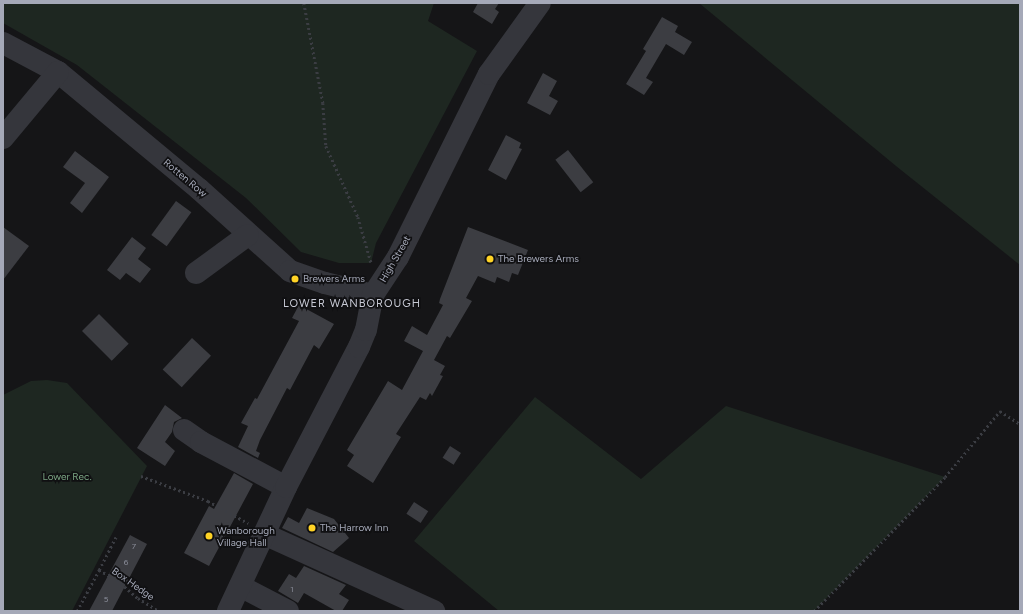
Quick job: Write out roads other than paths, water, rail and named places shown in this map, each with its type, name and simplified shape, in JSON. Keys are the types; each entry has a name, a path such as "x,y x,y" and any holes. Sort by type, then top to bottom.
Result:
{"street":[{"name":"High Street","path":"228,611 286,487 359,347 366,330 373,295 398,257 489,74 540,3"},
{"name":"Rotten Row","path":"3,43 58,72 199,189 248,235 290,271 325,283 373,295"},
{"path":"3,138 58,72"},
{"path":"196,273 248,235"},
{"path":"184,430 201,442 286,487"},
{"path":"264,534 434,611"},
{"path":"240,586 288,611"}],"place":[{"name":"The Brewers Arms","path":"490,259"},
{"name":"Brewers Arms","path":"295,279"},
{"name":"The Harrow Inn","path":"312,528"},
{"name":"Wanborough Village Hall","path":"209,536"}],"district":[{"name":"LOWER WANBOROUGH","path":"352,304"}],"park label":[{"name":"Lower Rec.","path":"67,477"}]}
